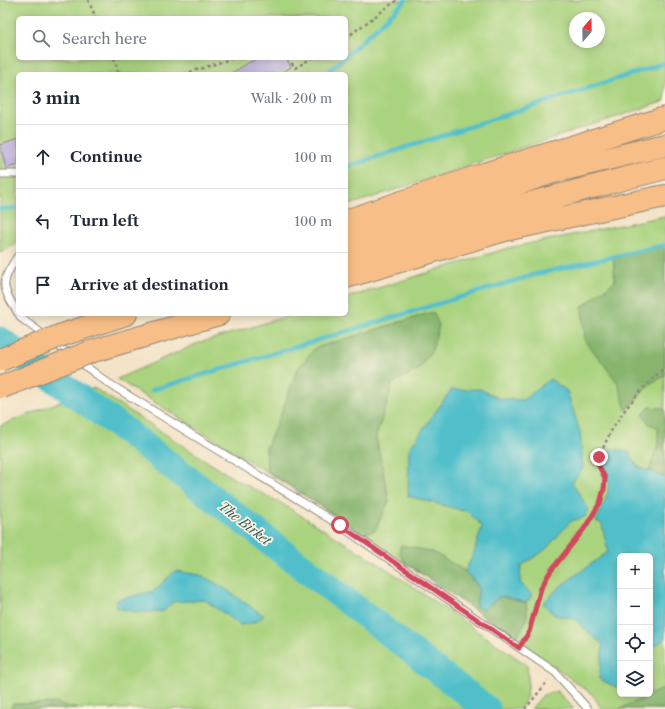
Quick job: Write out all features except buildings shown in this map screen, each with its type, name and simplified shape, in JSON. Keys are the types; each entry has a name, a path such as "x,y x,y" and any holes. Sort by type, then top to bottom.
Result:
{"highway":[{"path":"348,220 487,173 665,118"},
{"path":"348,240 553,172 665,145"},
{"path":"348,259 451,224 665,168"},
{"path":"348,276 505,230 665,196"},
{"path":"0,360 109,316"},
{"path":"62,335 120,316"},
{"path":"1,388 182,316"},
{"path":"90,352 212,316"}],"lane":[{"path":"0,174 16,174"},
{"path":"16,259 6,274 5,291 16,310"},
{"path":"20,316 108,383 333,521 555,672 588,709"}],"path":[{"path":"88,0 95,16"},
{"path":"348,37 397,0"},
{"path":"115,60 118,72"},
{"path":"190,72 228,60"},
{"path":"289,60 295,68 309,60"},
{"path":"519,648 529,632 541,588 550,572 584,529 600,503 605,478 598,464 599,457 610,433 620,416 648,383 665,368"},
{"path":"525,709 555,672"}],"green space":[{"path":"0,0 665,0 665,101 348,205 348,72 16,72 16,244 0,253"},
{"path":"665,216 665,709 602,709 592,694 490,620 302,494 117,379 196,344 287,316 348,316 348,297 508,248"},
{"path":"665,247 665,376 651,383 626,410 618,383 585,340 582,307 615,281 613,257"},
{"path":"433,312 439,325 432,350 419,369 393,383 376,437 389,501 375,530 363,534 267,471 266,448 283,409 297,370 315,348"},
{"path":"94,388 233,478 284,505 384,567 527,665 528,688 526,698 520,709 0,709 0,426"},
{"path":"650,407 662,408 665,410 665,477 649,471 658,444 658,427 649,424 643,414"},
{"path":"401,545 433,552 465,571 479,588 476,606 501,596 526,603 527,618 522,629 515,638 405,562 399,553"},
{"path":"665,688 665,709 619,709 645,697 653,697 653,693"},
{"path":"557,691 574,709 531,709 543,695"},
{"path":"57,703 77,709 12,709 12,704"}],"water":[{"path":"550,379 567,391 580,432 583,468 572,483 588,508 585,517 571,521 545,550 521,566 520,582 532,595 526,603 501,596 482,610 476,606 479,587 465,571 474,553 482,526 468,512 408,496 409,449 451,390 480,389 500,399 523,400"},
{"path":"608,448 629,452 637,466 665,477 665,638 653,648 653,553 617,553 616,687 599,679 603,645 574,619 554,615 543,603 562,585 608,552 602,524 596,521 607,496 609,483 602,461"},
{"path":"175,571 200,575 221,586 264,616 253,623 240,625 205,600 173,602 164,611 158,612 133,611 116,607 117,600 154,591"}],"waterway":[{"path":"348,54 406,0"},
{"path":"330,72 331,69 342,60"},
{"path":"348,166 665,63"},
{"path":"0,209 16,208"},
{"path":"152,390 537,274 665,245"},
{"name":"The Birket","path":"0,340 127,432 487,709"},
{"path":"127,432 133,422"}],"route":[{"path":"340,525 519,648 529,632 541,588 550,572 569,550 600,503 605,478 598,464 599,457"}]}
